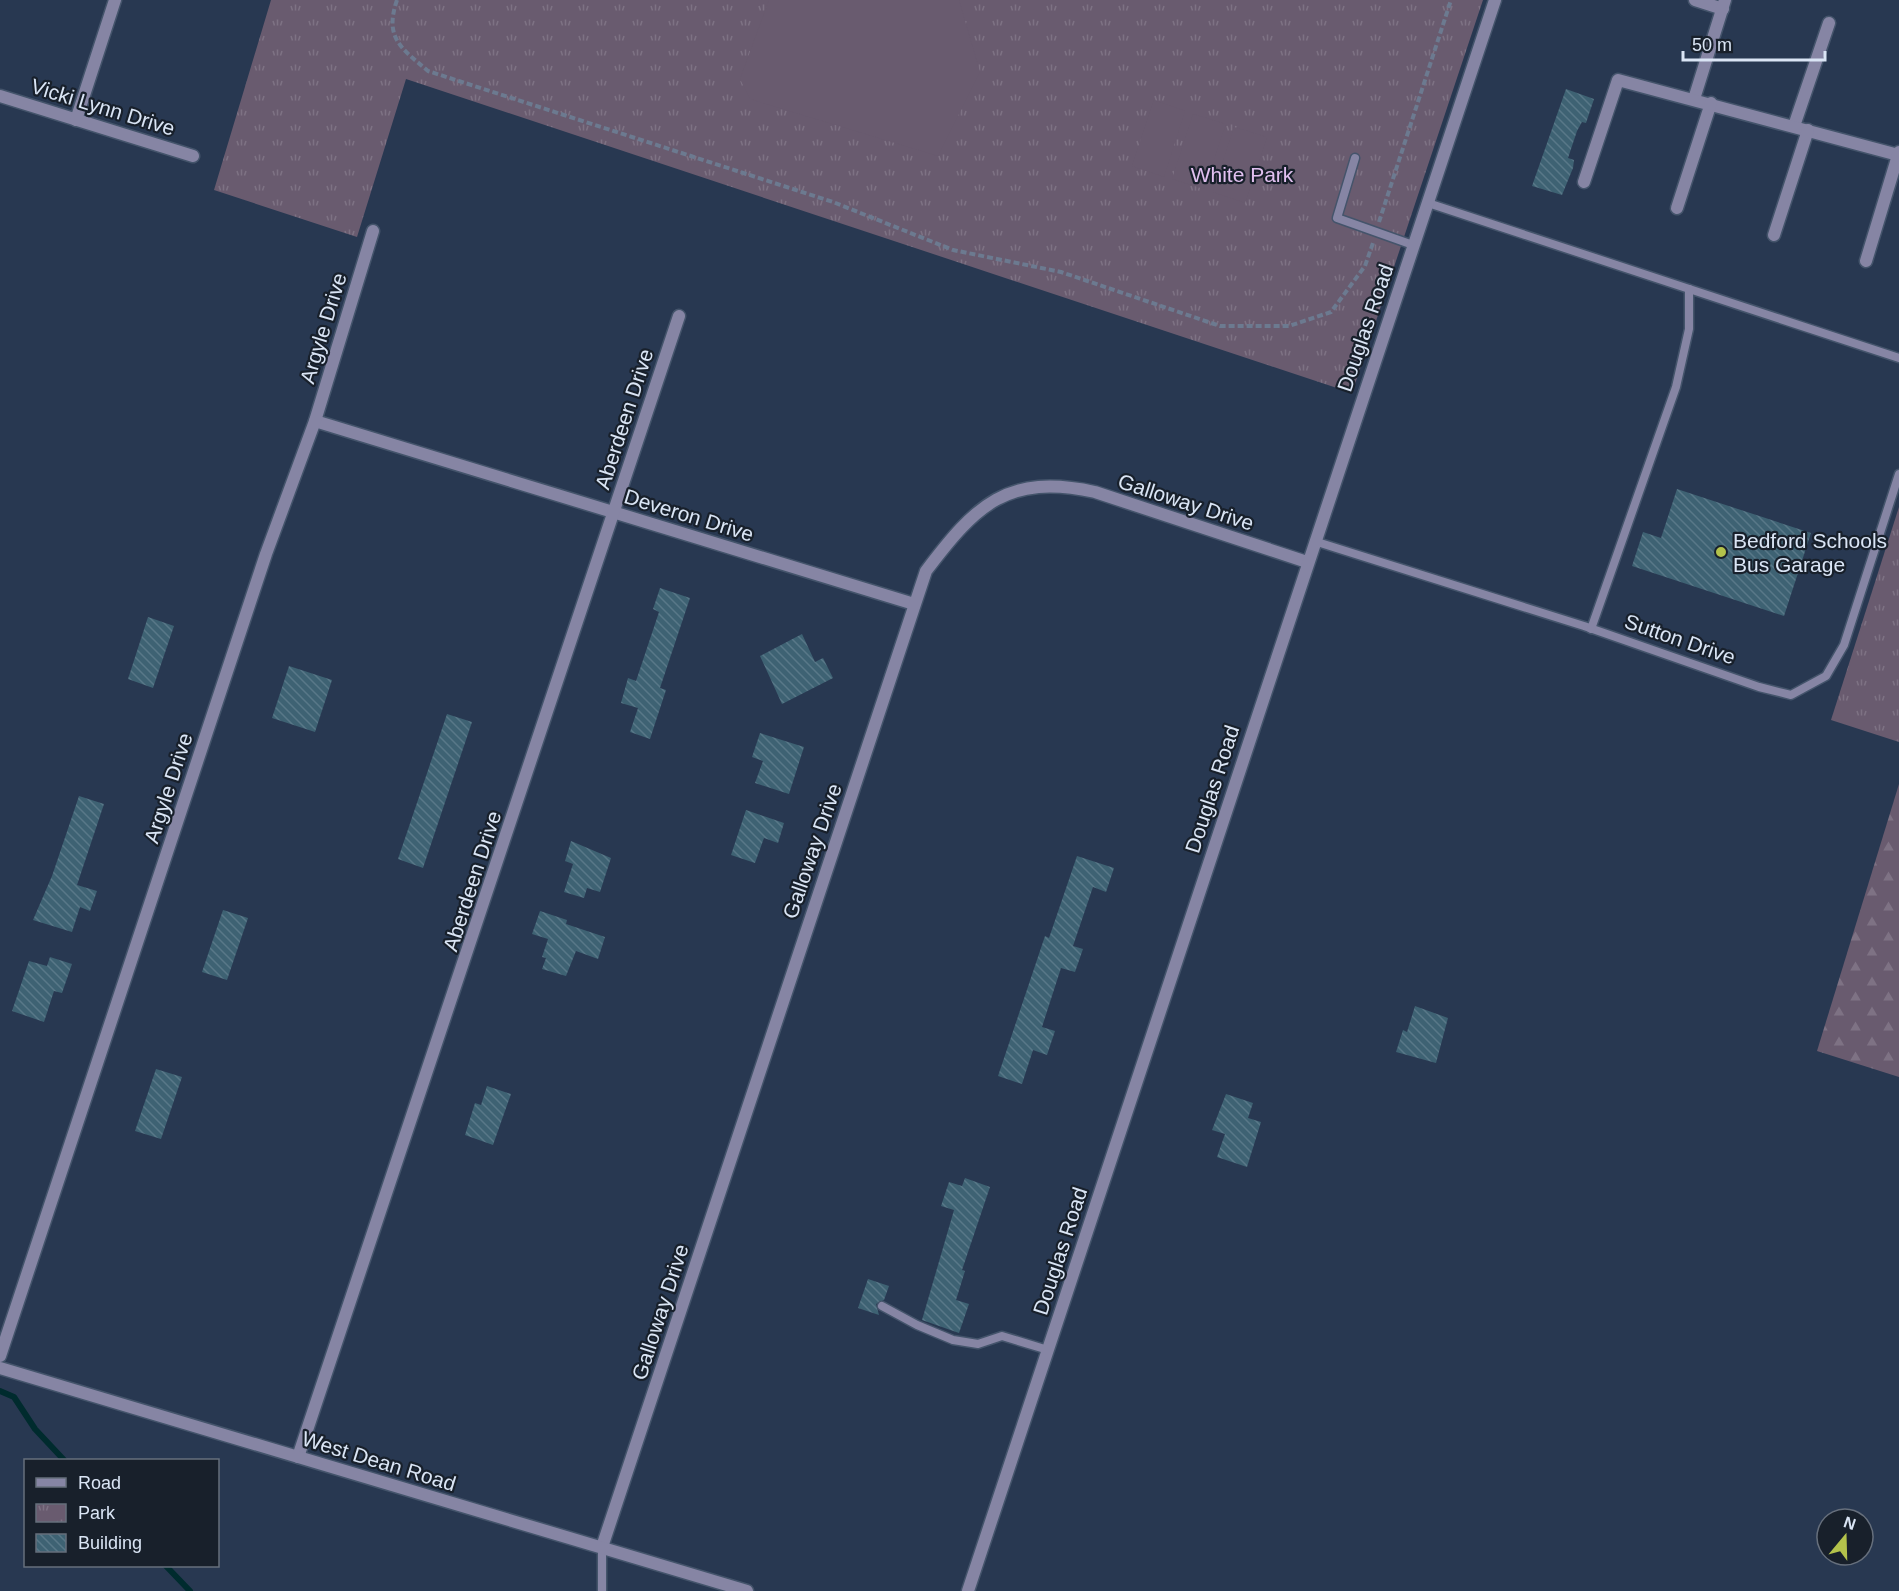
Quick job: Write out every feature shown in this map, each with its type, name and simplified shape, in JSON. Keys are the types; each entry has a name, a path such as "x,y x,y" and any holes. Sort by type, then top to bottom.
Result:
{"street":[{"path":"76,120 115,0"},
{"name":"Douglas Road","path":"968,1591 1494,0"},
{"path":"1694,99 1724,4 1695,0"},
{"path":"1794,126 1829,22"},
{"path":"1584,182 1618,81 1711,103 1898,153 1866,261"},
{"name":"Vicki Lynn Drive","path":"0,96 194,156"},
{"path":"1677,208 1711,103"},
{"path":"1774,235 1808,130"},
{"name":"Argyle Drive","path":"0,1356 266,554 315,421 372,231"},
{"name":"Aberdeen Drive","path":"298,1457 679,316"},
{"name":"Deveron Drive","path":"315,421 914,604"},
{"name":"Galloway Drive","path":"602,1547 926,571 955,533 991,501 1009,493 1036,487 1069,486 1095,492 1307,562"},
{"name":"West Dean Road","path":"0,1368 747,1591"}],"lane":[{"path":"1355,158 1336,218 1413,246"},
{"path":"1428,203 1899,358"},
{"path":"1591,628 1676,387 1689,329 1689,289"},
{"name":"Sutton Drive","path":"1314,541 1591,628 1759,687 1791,695 1826,676 1844,645 1899,474"},
{"path":"882,1306 916,1325 953,1340 978,1344 1002,1336 1048,1350"},
{"path":"602,1547 602,1591"}],"path":[{"path":"397,0 391,18 397,45 428,71 833,202 953,250 1061,272 1220,326 1289,326 1331,312 1365,266 1451,0"}],"green space":[{"name":"White Park","path":"271,0 1483,0 1352,393 406,79 357,237 214,190"},
{"path":"769,0 959,0 980,72 938,156 750,99 740,79"},
{"path":"1154,100 1185,111 1164,177 1132,166"},
{"path":"1193,114 1226,124 1204,189 1172,179"},
{"path":"1234,127 1267,137 1245,203 1213,192"},
{"path":"1899,507 1899,742 1831,720"},
{"path":"1899,784 1899,1077 1817,1051"}],"building":[{"path":"1566,89 1594,99 1586,123 1582,122 1577,131 1568,158 1574,160 1573,168 1562,195 1532,186"},
{"name":"Bedford Schools Bus Garage","path":"1677,489 1811,533 1784,616 1632,566 1643,532 1661,538"},
{"path":"660,588 690,598 660,688 666,690 650,739 630,732 638,708 621,703 628,678 636,681 659,612 653,609"},
{"path":"148,617 174,626 153,688 128,679"},
{"path":"802,634 815,662 823,658 833,678 782,704 760,656"},
{"path":"289,666 332,680 315,732 272,718"},
{"path":"447,714 472,722 423,868 398,859"},
{"path":"760,733 804,747 789,794 755,783 763,761 752,757"},
{"path":"79,796 104,804 77,885 97,891 90,911 80,907 72,932 33,920 52,876"},
{"path":"746,810 784,823 778,843 764,838 755,863 731,855"},
{"path":"571,841 611,858 600,892 587,888 584,898 564,892 573,864 565,861"},
{"path":"1077,856 1114,868 1106,892 1093,887 1073,946 1083,949 1075,972 1061,968 1042,1027 1055,1031 1047,1055 1033,1050 1022,1084 998,1076 1045,936 1049,938"},
{"path":"223,910 248,918 227,980 202,972"},
{"path":"540,911 567,920 566,924 605,937 598,959 576,951 566,976 542,969 546,958 542,957 548,939 532,934"},
{"path":"50,957 72,964 62,993 54,991 44,1022 12,1011 29,961 47,966"},
{"path":"1415,1006 1448,1018 1436,1063 1396,1052 1403,1030 1407,1032"},
{"path":"156,1069 182,1077 161,1139 135,1131"},
{"path":"487,1086 511,1094 493,1145 465,1135 475,1103 481,1105"},
{"path":"1226,1094 1253,1103 1248,1118 1261,1122 1247,1167 1217,1157 1225,1134 1212,1130"},
{"path":"965,1178 990,1187 962,1270 965,1271 956,1300 969,1304 959,1333 922,1320 954,1210 941,1206 949,1182 962,1186"},
{"path":"868,1279 889,1286 884,1300 876,1304 879,1315 858,1308"}],"waterway":[{"path":"0,1391 14,1397 35,1429 63,1459"},
{"path":"167,1567 190,1591"}],"place":[{"name":"Bedford Schools Bus Garage","path":"1721,552"}]}
